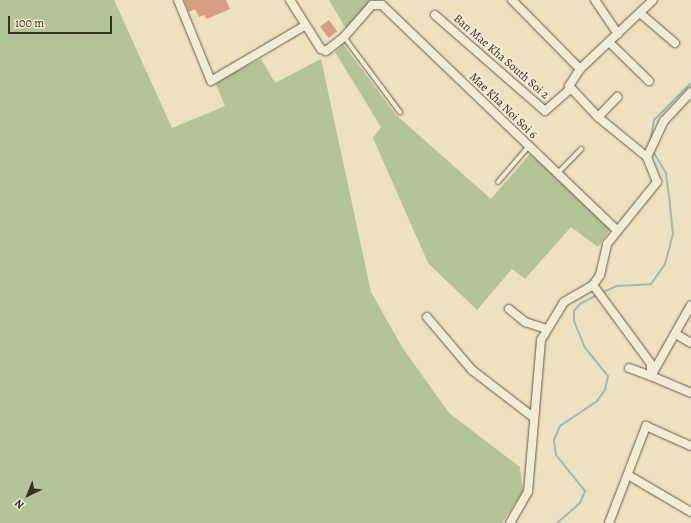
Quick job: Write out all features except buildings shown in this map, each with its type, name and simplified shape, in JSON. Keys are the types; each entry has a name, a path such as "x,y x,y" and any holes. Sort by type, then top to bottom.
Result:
{"street":[{"path":"178,0 211,81 306,26"},
{"path":"290,0 321,49 326,51 344,38"},
{"path":"512,0 580,69"},
{"path":"595,0 618,34"},
{"path":"510,523 528,492 540,340 564,302 595,287 600,275 607,244 657,182 648,156 598,117 570,89 570,80 653,0"},
{"name":"Mae Kha Noi Soi 6","path":"344,38 372,5 379,3 389,11 528,148 617,230"},
{"path":"640,13 675,43"},
{"name":"Ban Mae Kha South Soi 2","path":"435,14 545,111 570,89"},
{"path":"609,42 649,81"},
{"path":"648,156 655,145 664,121 691,92"},
{"path":"598,117 617,97"},
{"path":"595,287 602,299 651,364 651,376"},
{"path":"651,376 676,334 691,304"},
{"path":"508,309 524,322 546,329"},
{"path":"427,317 472,370 533,417"},
{"path":"676,334 691,343"},
{"path":"629,368 691,394"},
{"path":"611,522 646,426 691,446"},
{"path":"628,475 691,512"}],"lane":[{"path":"344,38 400,112"},
{"path":"498,182 528,148"},
{"path":"557,174 581,149"}],"green space":[{"path":"0,0 114,0 172,128 225,106 215,82 261,59 275,83 321,59 371,292 402,347 449,413 520,467 523,492 502,523 0,523"},
{"path":"329,0 372,0 346,29"},
{"path":"343,44 396,115 491,199 530,154 611,228 598,247 571,227 525,279 512,269 477,310 428,263 373,138 381,127 335,52"}],"waterway":[{"path":"650,143 654,120 691,83"},
{"path":"601,293 617,286 651,284 665,264 673,234 670,203 666,173 653,151"},
{"path":"557,523 580,503 585,491 556,455 554,440 560,426 597,401 605,390 608,376 585,348 574,321 574,311 580,304 597,295"}]}
